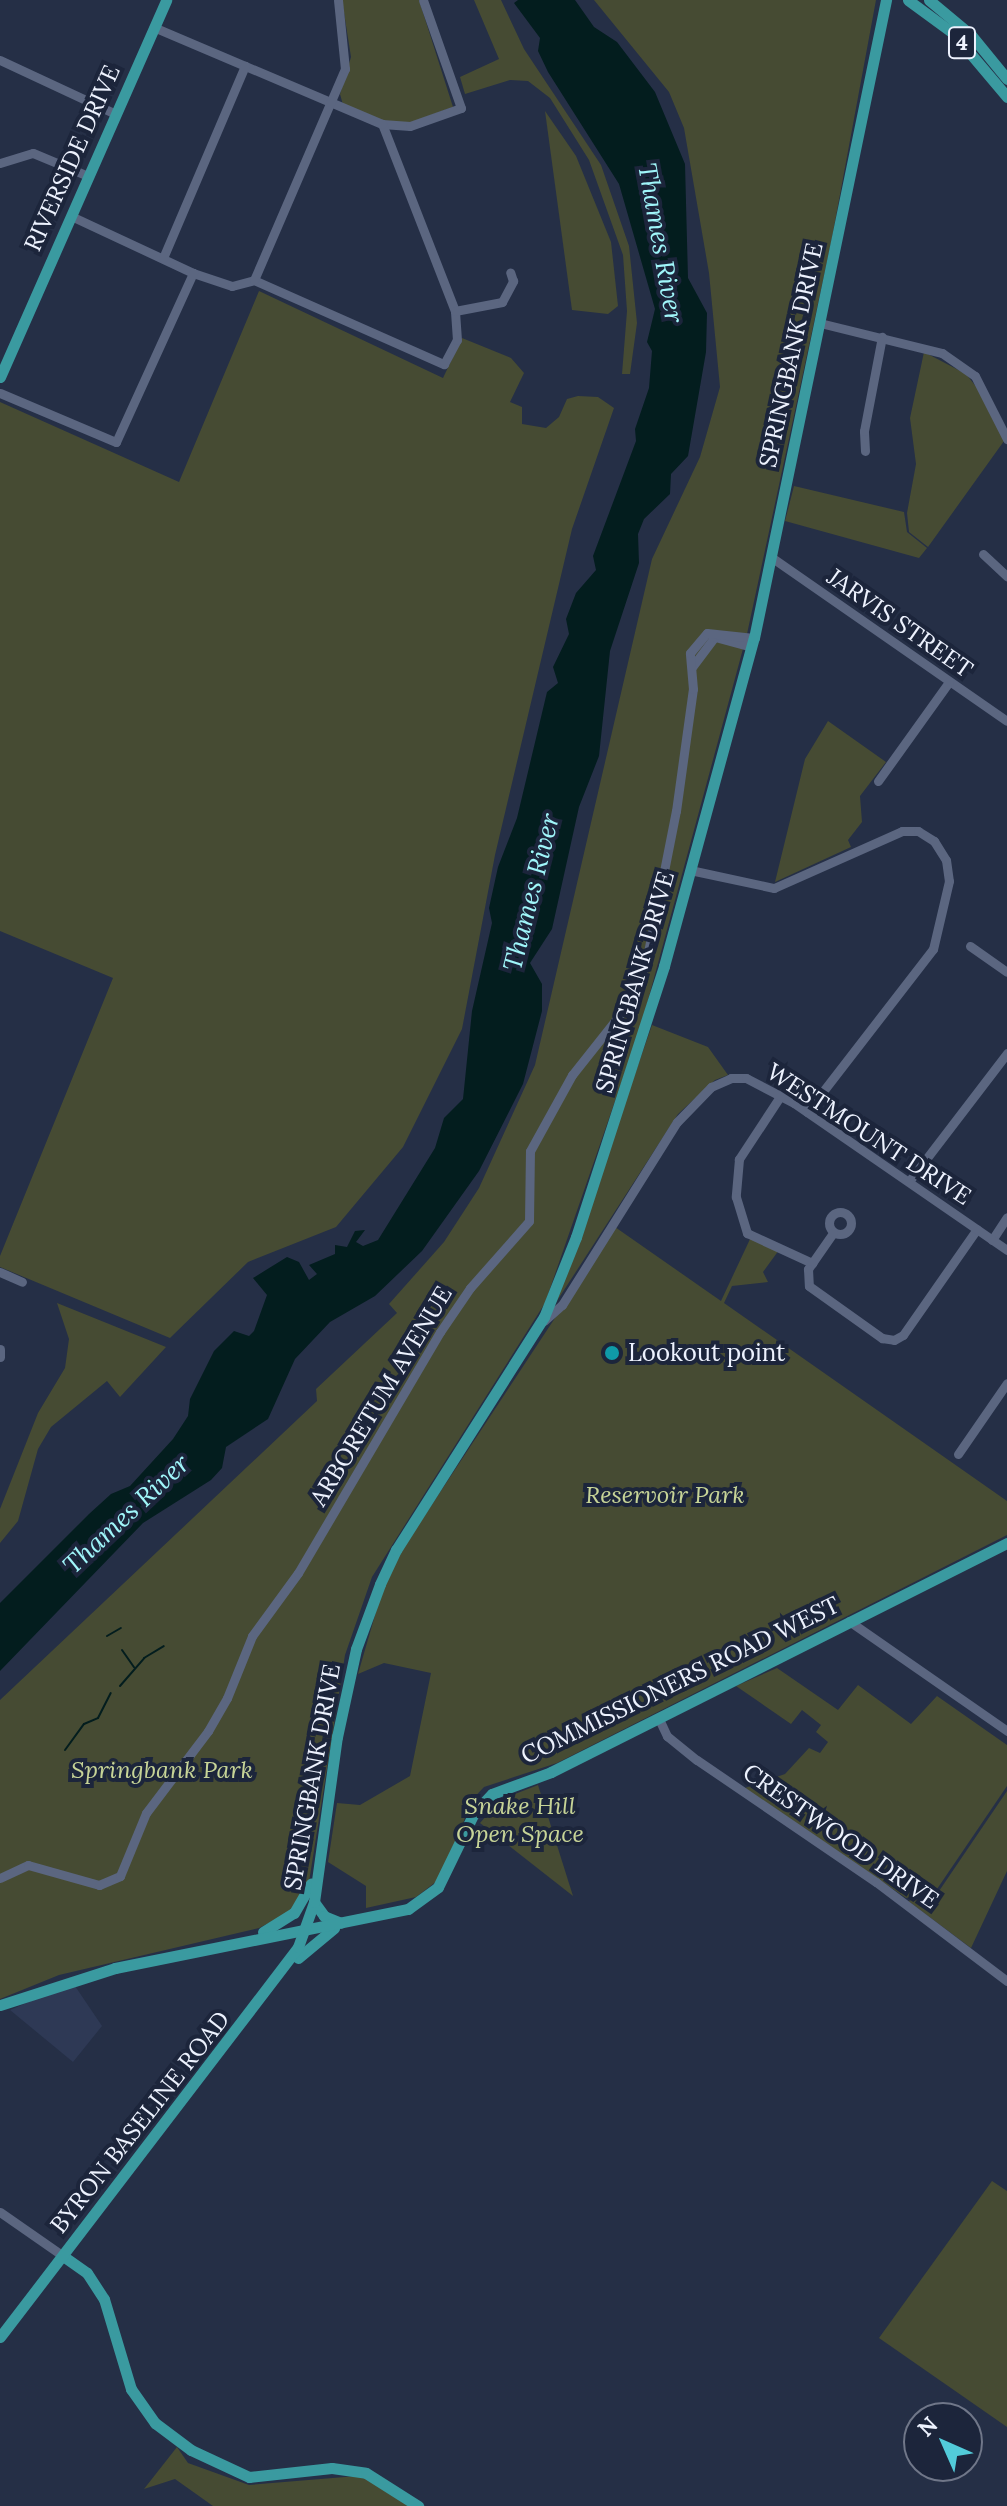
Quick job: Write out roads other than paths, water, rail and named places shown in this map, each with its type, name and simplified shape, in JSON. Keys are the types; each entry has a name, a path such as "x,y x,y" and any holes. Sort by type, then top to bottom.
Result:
{"main road":[{"name":"RIVERSIDE DRIVE","path":"0,377 166,0"},
{"name":"SPRINGBANK DRIVE","path":"307,1929 356,1649 380,1584 396,1550 538,1326 622,1108 753,642 886,0"},
{"name":"4","path":"908,0 953,33 1007,97"},
{"name":"4","path":"929,0 971,35 1007,79"},
{"name":"COMMISSIONERS ROAD WEST","path":"0,2005 59,1982 224,1944 384,1917 420,1902 451,1868 468,1824 492,1794 551,1772 1007,1543"},
{"path":"224,1944 271,1929 294,1913 308,1895 320,1857"},
{"path":"314,1902 324,1916 341,1924"},
{"path":"278,1979 321,1935 341,1924"},
{"name":"BYRON BASELINE ROAD","path":"0,2337 278,1979 307,1929"},
{"path":"278,1979 292,1949 279,1934"},
{"path":"63,2256 87,2273 104,2299 131,2389 155,2423 191,2450 249,2477 279,2478 332,2468 366,2473 418,2506"}],"street":[{"path":"254,280 331,105 346,49 338,0"},
{"path":"154,27 331,105 382,124 410,126 461,108 423,0"},
{"path":"0,60 116,114"},
{"path":"163,258 245,66"},
{"path":"71,216 193,273 232,286 254,280 444,364 457,340 455,311 382,124"},
{"path":"0,163 33,153 88,176"},
{"path":"455,311 502,302 513,281 510,272"},
{"path":"0,393 116,442 193,273"},
{"path":"820,323 942,353 975,376 1007,439"},
{"path":"865,451 864,431 882,337"},
{"path":"983,554 1007,576"},
{"name":"JARVIS STREET","path":"771,557 1007,721"},
{"name":"ARBORETUM AVENUE","path":"0,1878 28,1865 99,1885 120,1876 146,1813 208,1731 227,1698 252,1636 298,1573 440,1332 470,1288 529,1221 530,1151 572,1075 633,998 646,962 676,811 691,670 690,653 707,633 753,642"},
{"path":"878,781 949,682"},
{"path":"690,870 774,888 902,831 918,831 934,841 946,860 949,881 933,949 807,1112"},
{"path":"970,946 1007,972"},
{"path":"910,1180 1007,1053"},
{"name":"WESTMOUNT DRIVE","path":"538,1326 562,1305 692,1105 731,1078 746,1078 781,1095 910,1180 1007,1250"},
{"path":"781,1095 739,1159 736,1197 747,1233 812,1263"},
{"path":"992,1240 1007,1217"},
{"path":"833,1233 812,1263 809,1286 882,1338 894,1340 977,1229"},
{"path":"0,1272 22,1282"},
{"path":"0,1349 0,1357"},
{"path":"958,1454 1007,1383"},
{"path":"849,1621 1007,1731"},
{"name":"CRESTWOOD DRIVE","path":"659,1719 667,1736 697,1760 876,1882 1007,1981"},
{"path":"0,2212 63,2256"}],"water":[{"name":"Thames River","path":"518,0 575,0 594,27 617,42 655,92 685,164 688,278 707,313 706,352 688,456 671,474 670,494 644,519 638,534 639,563 610,651 599,756 579,807 552,929 530,963 542,984 542,1011 523,1084 479,1171 422,1251 375,1296 330,1322 295,1359 268,1419 226,1447 222,1468 211,1480 143,1523 0,1671 0,1603 111,1494 130,1486 173,1439 188,1416 190,1399 214,1351 234,1331 249,1336 254,1331 267,1295 253,1278 287,1257 299,1262 309,1280 317,1274 309,1265 335,1254 335,1245 347,1247 355,1231 365,1230 356,1242 363,1246 378,1240 435,1148 444,1118 463,1099 472,1011 492,923 489,908 498,867 517,818 547,692 558,683 553,667 569,634 566,619 576,593 596,570 593,556 636,441 635,429 649,388 652,351 647,342 655,309 619,184 548,72 538,51 540,38 514,3"}],"waterway":[{"path":"107,1636 121,1628"},
{"path":"120,1686 144,1658 164,1646"},
{"path":"122,1650 134,1667"},
{"path":"65,1750 84,1724 98,1718 111,1693"}],"place":[{"name":"Lookout point","path":"612,1353"}],"park label":[{"name":"Reservoir Park","path":"665,1495"},
{"name":"Springbank Park","path":"162,1770"},
{"name":"Snake Hill Open Space","path":"520,1820"}]}
